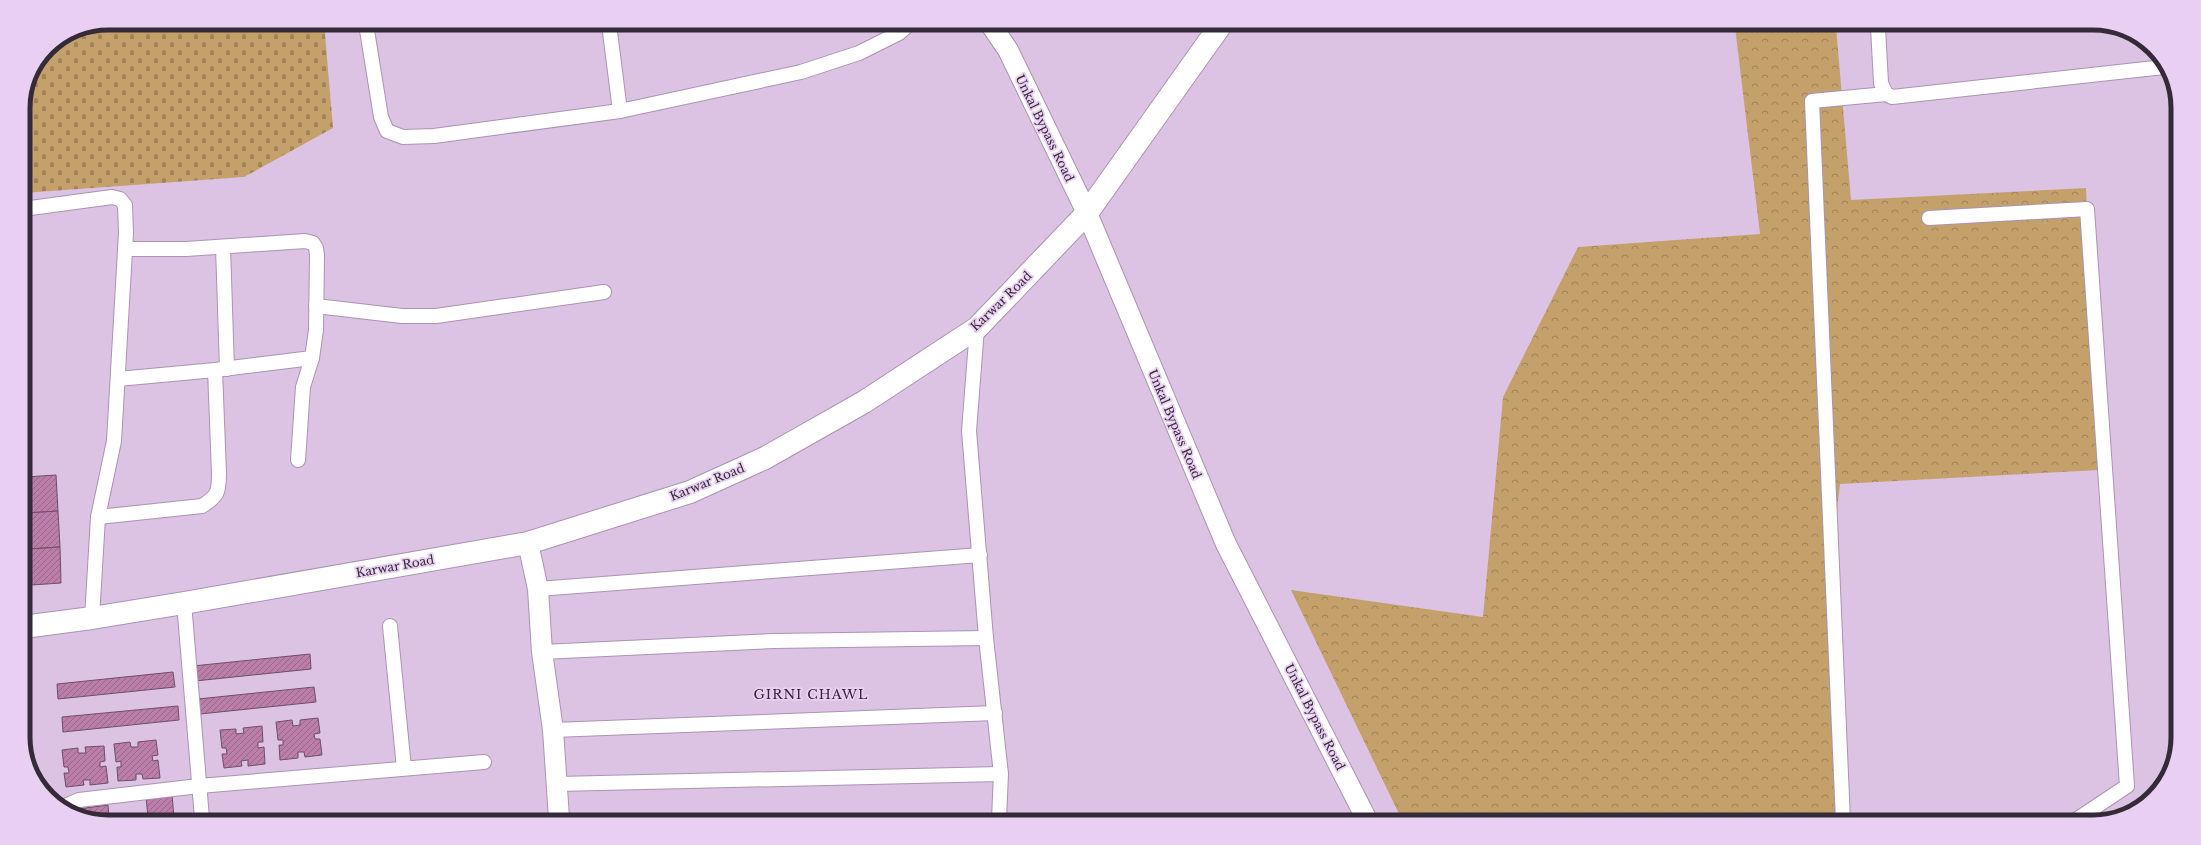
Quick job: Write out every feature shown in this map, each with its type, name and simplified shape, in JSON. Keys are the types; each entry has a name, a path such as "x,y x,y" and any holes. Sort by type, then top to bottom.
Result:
{"highway":[{"name":"Karwar Road","path":"30,626 184,604 528,543 690,492 764,458 864,402 977,328 1086,213 1217,30"}],"main road":[{"name":"Unkal Bypass Road","path":"994,30 1008,50 1086,213 1226,544 1365,815"},
{"path":"528,543 538,589 542,652 553,730 559,815"}],"street":[{"path":"367,30 381,117 387,131 403,137 434,136 620,111 801,72 859,53 902,30"},
{"path":"610,30 620,111"},
{"path":"1878,30 1881,83 1886,94"},
{"path":"1844,815 1812,101 1886,94 1892,97 1902,97 2159,68"},
{"path":"30,208 112,197 120,199 125,205 125,249 114,441 98,517 92,618"},
{"path":"1929,218 2088,209 2127,786 2084,815"},
{"path":"125,249 186,249 305,241 313,243 316,248 317,255 316,330 312,358 303,387 298,460"},
{"path":"98,517 202,506 213,499 219,490 223,247"},
{"path":"316,306 402,316 436,316 604,292"},
{"path":"977,328 969,431 986,638 1000,774 1000,815"},
{"path":"118,378 221,370 312,358"},
{"path":"538,589 980,555"},
{"path":"184,604 202,815"},
{"path":"390,626 404,768"},
{"path":"542,652 773,641 986,638"},
{"path":"553,730 994,713"},
{"path":"69,804 79,800 199,786 484,762"},
{"path":"557,784 1000,774"}],"green space":[{"path":"103,30 325,30 333,128 244,177 30,192 30,108 36,78 49,57 65,43 78,36"},
{"path":"1735,30 1836,30 1851,200 2086,188 2099,470 1840,484 1837,509 1841,815 1400,815 1291,590 1483,617 1503,397 1578,247 1760,234"}],"building":[{"path":"56,475 58,511 30,513 30,477"},
{"path":"58,511 60,547 30,549 30,513"},
{"path":"60,547 61,583 31,585 30,549"},
{"path":"310,654 311,669 195,681 193,666"},
{"path":"173,672 175,687 58,699 57,684"},
{"path":"314,687 316,702 200,714 198,699"},
{"path":"178,706 179,720 63,732 62,717"},
{"path":"318,718 320,733 314,734 315,739 320,739 322,755 305,757 304,752 298,752 298,758 280,760 279,745 283,745 283,740 278,740 276,722 292,720 293,726 300,725 300,720"},
{"path":"262,726 263,742 258,742 258,748 264,747 265,764 248,766 248,760 241,761 242,766 224,768 222,754 227,754 226,748 222,748 220,730 236,729 236,734 244,733 243,728"},
{"path":"156,740 158,755 152,756 153,761 158,760 160,778 143,779 142,774 136,774 136,780 118,781 117,767 121,767 121,761 116,762 114,744 130,742 131,747 138,747 138,742"},
{"path":"104,746 105,761 100,762 100,767 106,766 108,783 90,785 90,780 83,780 84,785 66,787 64,773 69,773 68,767 64,767 62,750 78,748 78,753 86,753 85,747"},
{"path":"172,794 174,815 148,815 146,796"},
{"path":"108,805 109,815 98,814 78,809"}],"district":[{"name":"GIRNI CHAWL","path":"811,694"}]}
